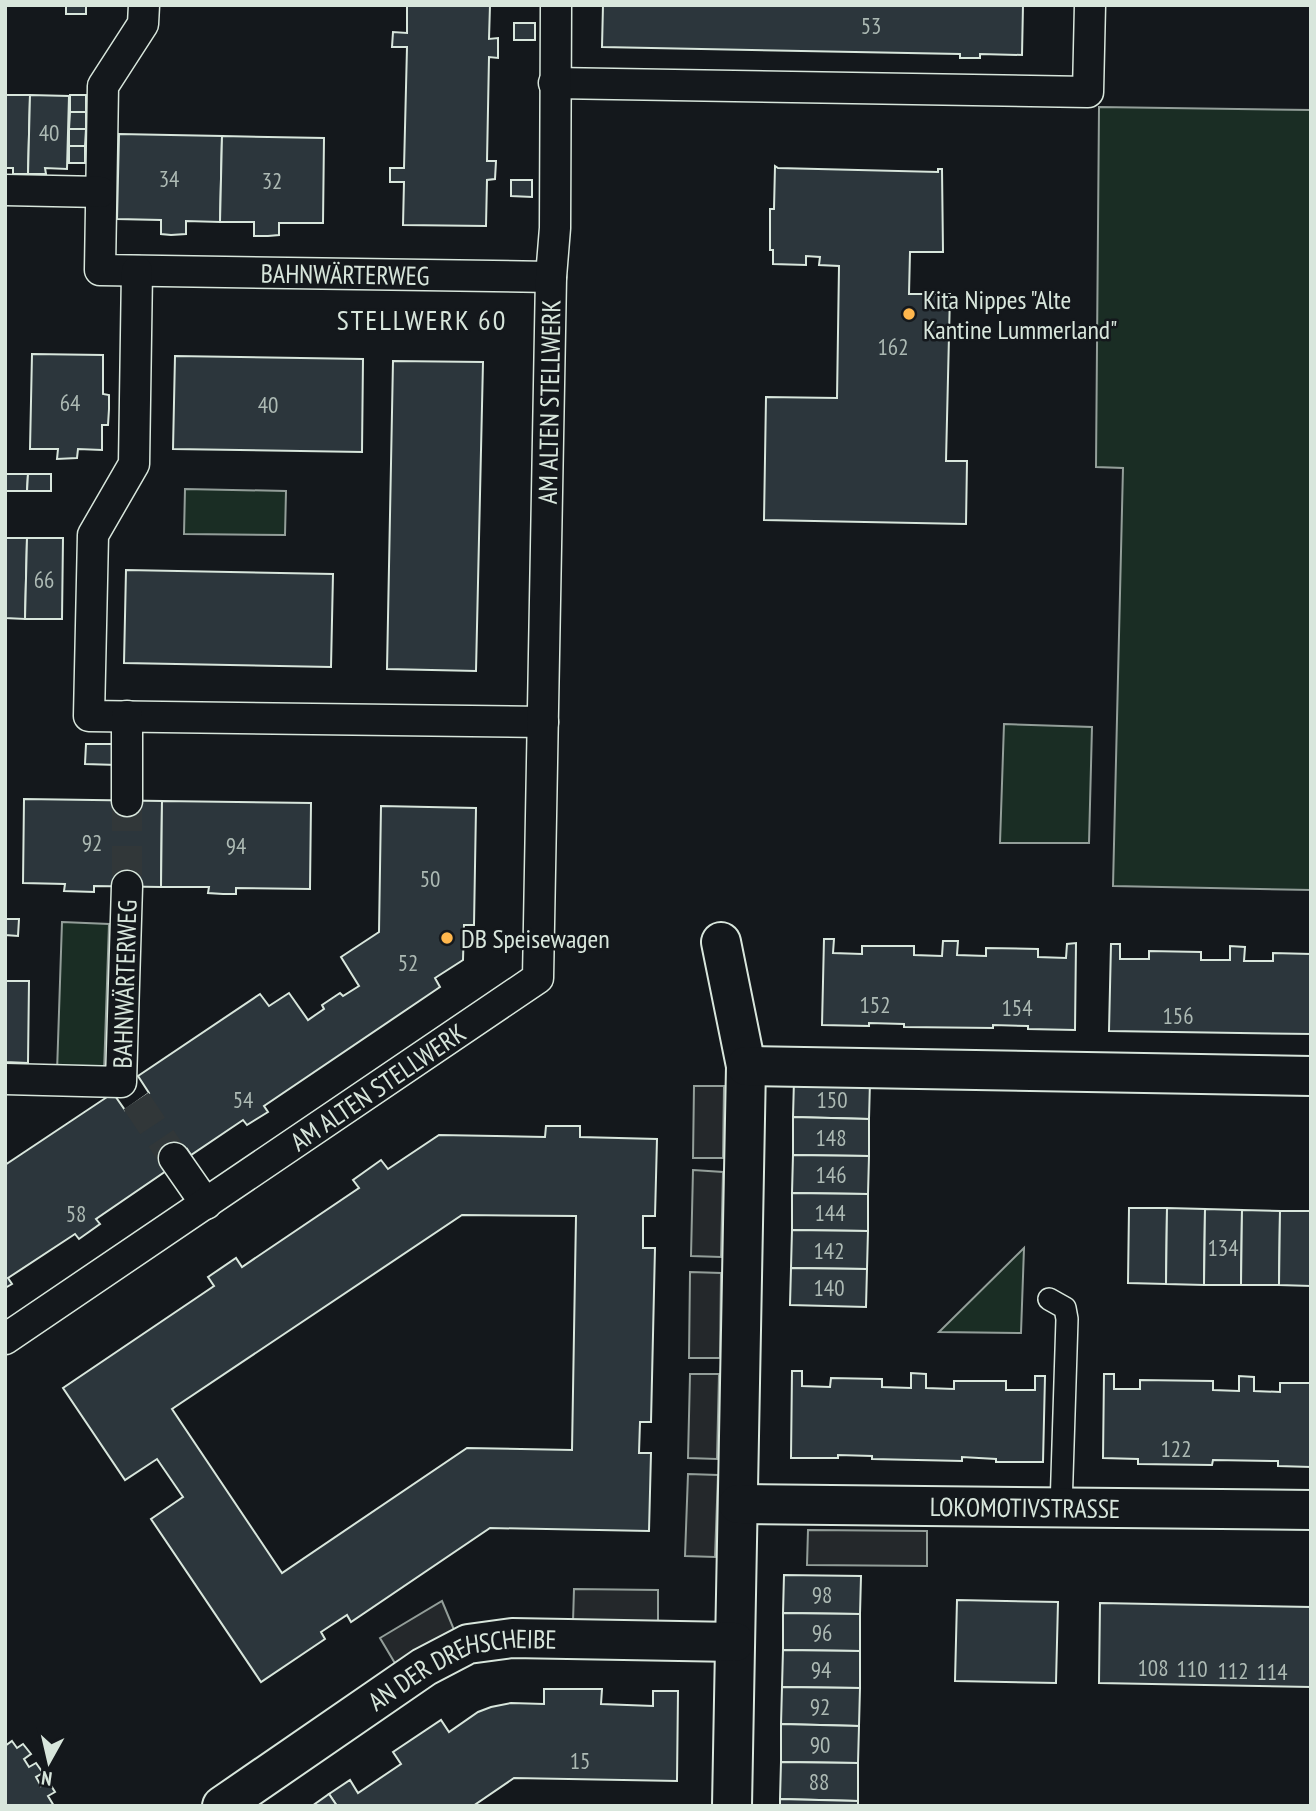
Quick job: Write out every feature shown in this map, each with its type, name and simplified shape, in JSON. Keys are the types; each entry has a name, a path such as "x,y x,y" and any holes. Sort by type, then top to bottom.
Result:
{"street":[{"name":"BAHNWÄRTERWEG","path":"144,5 143,24 103,86 100,270 551,277"},
{"name":"AM ALTEN STELLWERK","path":"5,1339 538,978 551,277 555,228 556,5"},
{"path":"554,83 1088,92 1090,5"},
{"path":"5,190 101,192"},
{"path":"137,271 134,464 93,535 89,716 543,722"},
{"path":"127,716 127,801"},
{"name":"BAHNWÄRTERWEG","path":"5,1079 129,1092 127,886"},
{"path":"720,942 746,1066 732,1806"},
{"path":"746,1066 1311,1076"},
{"path":"174,1158 206,1203"},
{"name":"LOKOMOTIVSTRASSE","path":"738,1504 1311,1510"},
{"name":"AN DER DREHSCHEIBE","path":"222,1806 424,1667 468,1644 512,1638 736,1642"}],"lane":[{"path":"1049,1299 1065,1308 1067,1319 1061,1508"}],"green space":[{"path":"1099,107 1311,110 1311,890 1113,886 1123,468 1096,467"},
{"path":"185,489 286,491 285,535 184,534"},
{"path":"1004,724 1092,727 1089,843 1000,843"},
{"path":"62,922 109,924 104,1073 57,1072"},
{"path":"1024,1248 1021,1333 939,1332"}],"shaded area":[{"path":"694,1086 724,1086 723,1158 693,1158"},
{"path":"693,1170 723,1172 721,1257 691,1256"},
{"path":"690,1272 721,1273 720,1358 689,1358"},
{"path":"690,1374 719,1374 717,1459 688,1458"},
{"path":"688,1474 718,1475 715,1557 685,1556"},
{"path":"808,1530 927,1531 927,1566 807,1565"},
{"path":"574,1589 658,1590 658,1623 573,1622"},
{"path":"442,1601 455,1632 396,1665 380,1638"}],"building":[{"path":"66,5 86,5 86,14 66,14"},
{"path":"407,5 490,5 489,39 498,38 498,58 489,57 487,161 496,161 495,179 487,180 486,226 403,225 404,182 390,182 390,168 404,168 407,47 392,47 393,32 407,33"},
{"path":"603,5 1023,5 1022,55 980,54 980,58 960,58 960,54 602,47"},
{"path":"514,23 535,23 535,40 514,40"},
{"path":"5,95 30,95 28,174 13,174 13,168 5,168"},
{"path":"30,95 69,96 67,169 45,168 46,174 28,174"},
{"path":"70,95 86,95 86,112 70,112"},
{"path":"70,112 86,112 86,129 69,129"},
{"path":"69,129 86,129 85,146 69,146"},
{"path":"119,134 222,136 220,222 186,221 186,234 171,235 161,234 161,220 117,219"},
{"path":"222,136 324,138 323,223 279,223 279,235 254,236 254,222 220,222"},
{"path":"69,146 85,146 85,163 69,163"},
{"path":"775,166 938,172 938,169 942,169 943,252 910,252 909,294 950,294 946,461 967,461 966,524 764,520 766,397 837,398 839,266 819,265 820,257 806,256 806,265 773,264 773,250 770,250 770,209 774,209"},
{"path":"511,180 532,180 532,197 511,196"},
{"path":"32,354 103,355 103,394 109,395 109,409 108,425 102,425 102,450 78,449 77,458 57,459 58,449 30,449"},
{"path":"175,356 363,359 362,452 173,449"},
{"path":"393,361 483,362 476,671 387,669"},
{"path":"5,474 28,474 27,491 5,491"},
{"path":"28,474 51,474 51,491 27,491"},
{"path":"5,538 27,538 25,619 5,618"},
{"path":"27,538 63,538 62,619 25,619"},
{"path":"126,570 333,574 331,667 124,663"},
{"path":"86,744 118,744 117,765 85,764"},
{"path":"24,799 162,801 161,887 94,886 94,892 64,891 65,884 23,883"},
{"path":"162,801 311,803 310,889 236,888 236,894 223,894 208,893 209,887 161,887"},
{"path":"381,806 476,808 474,925 464,925 463,960 435,978 440,987 264,1106 268,1112 247,1125 243,1120 191,1155 187,1149 162,1166 166,1171 96,1219 100,1224 79,1239 75,1234 8,1278 12,1284 5,1288 5,1165 113,1093 125,1110 149,1093 138,1076 260,994 269,1006 289,993 308,1020 324,1009 322,1005 340,993 343,996 359,986 341,957 379,932"},
{"path":"5,919 19,919 18,936 5,935"},
{"path":"824,939 834,939 833,953 862,954 862,946 914,946 914,955 942,956 943,941 958,941 957,955 986,956 986,948 1038,949 1038,957 1066,958 1067,944 1076,943 1075,1030 993,1025 993,1028 904,1027 904,1024 869,1023 869,1026 822,1025"},
{"path":"1111,944 1120,944 1120,959 1149,959 1149,951 1201,952 1201,960 1230,960 1230,946 1245,947 1244,961 1273,961 1273,953 1311,954 1311,1034 1109,1031"},
{"path":"5,981 29,981 28,1063 5,1062"},
{"path":"794,1080 870,1081 869,1119 793,1117"},
{"path":"793,1117 869,1119 869,1156 793,1155"},
{"path":"546,1126 580,1126 580,1137 657,1139 655,1216 643,1216 643,1248 655,1248 651,1422 640,1422 639,1453 651,1453 649,1531 490,1528 351,1622 347,1615 321,1632 325,1639 261,1682 151,1519 183,1497 157,1459 125,1480 63,1388 214,1286 208,1277 236,1258 242,1267 359,1188 353,1180 381,1160 388,1169 439,1135 545,1137","holes":["462,1215 576,1216 572,1450 467,1448 282,1573 172,1409"]},
{"path":"793,1155 869,1156 868,1194 792,1193"},
{"path":"792,1193 868,1194 868,1231 792,1230"},
{"path":"1129,1208 1167,1208 1166,1284 1128,1283"},
{"path":"1167,1208 1205,1209 1204,1285 1166,1284"},
{"path":"1205,1209 1242,1210 1241,1285 1204,1285"},
{"path":"1242,1210 1280,1211 1279,1285 1241,1285"},
{"path":"1280,1211 1311,1211 1311,1286 1279,1285"},
{"path":"792,1230 868,1231 867,1269 791,1268"},
{"path":"791,1268 867,1269 866,1307 790,1305"},
{"path":"792,1371 802,1371 802,1386 830,1387 831,1378 882,1379 882,1387 911,1388 911,1373 926,1374 926,1388 954,1389 954,1381 1006,1381 1006,1390 1035,1390 1035,1376 1045,1376 1043,1462 996,1462 996,1459 962,1457 962,1461 872,1459 872,1456 838,1455 838,1458 791,1458"},
{"path":"1104,1374 1114,1374 1114,1389 1140,1389 1140,1380 1213,1381 1213,1390 1239,1391 1239,1376 1254,1377 1254,1391 1280,1392 1280,1383 1311,1383 1311,1467 1278,1466 1278,1461 1213,1460 1212,1465 1138,1464 1138,1459 1103,1458"},
{"path":"784,1575 861,1576 860,1614 783,1613"},
{"path":"957,1600 1058,1602 1056,1683 955,1681"},
{"path":"1100,1603 1311,1607 1311,1687 1099,1683"},
{"path":"783,1613 860,1614 860,1651 783,1650"},
{"path":"783,1650 860,1651 860,1688 782,1687"},
{"path":"782,1687 860,1688 859,1726 781,1724"},
{"path":"544,1689 602,1689 601,1704 653,1706 653,1691 678,1691 677,1781 514,1778 473,1806 337,1806 329,1794 350,1780 358,1793 401,1764 393,1752 441,1720 449,1732 478,1712 491,1707 511,1703 544,1704"},
{"path":"781,1724 859,1726 858,1763 781,1762"},
{"path":"12,1741 17,1748 23,1744 31,1754 24,1759 29,1767 36,1763 43,1773 36,1777 41,1786 48,1781 55,1792 48,1796 54,1806 5,1806 5,1746"},
{"path":"781,1762 858,1763 858,1801 780,1799"},
{"path":"329,1794 337,1806 312,1806"},
{"path":"780,1799 858,1801 858,1806 780,1806"}],"tunnel":[{"path":"127,801 127,886"},
{"path":"136,1101 174,1158"}],"place":[{"name":"Kita Nippes \"Alte Kantine Lummerland\"","path":"909,314"},
{"name":"DB Speisewagen","path":"447,938"}],"district":[{"name":"STELLWERK 60","path":"422,319"}]}
